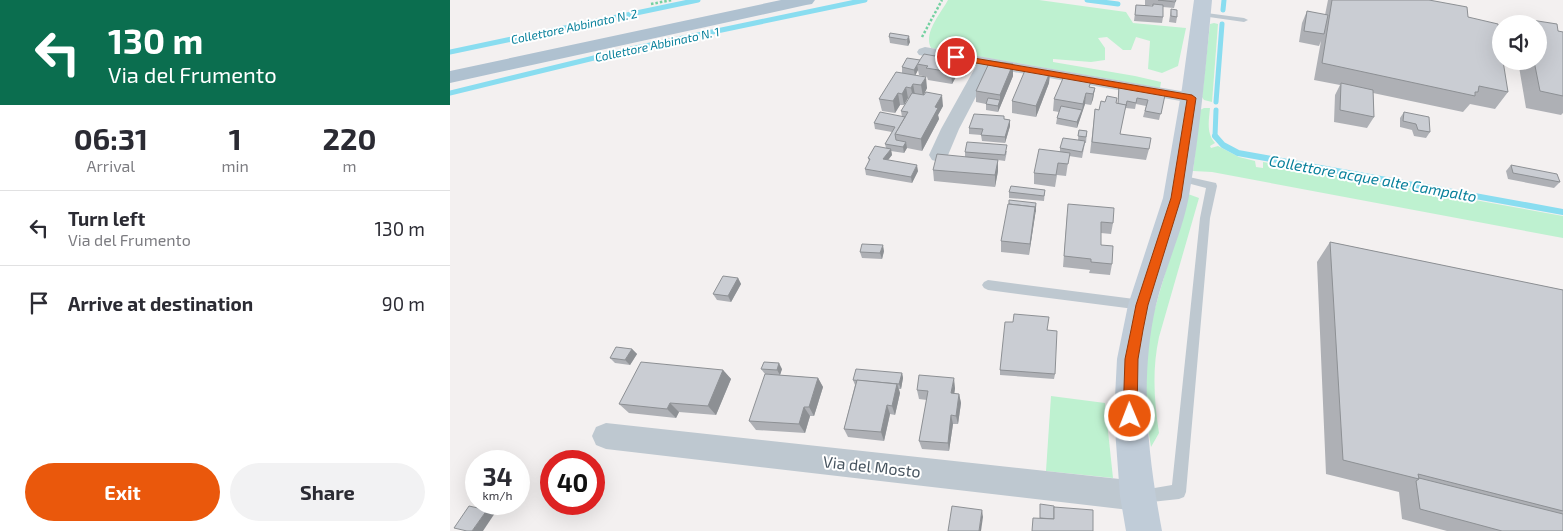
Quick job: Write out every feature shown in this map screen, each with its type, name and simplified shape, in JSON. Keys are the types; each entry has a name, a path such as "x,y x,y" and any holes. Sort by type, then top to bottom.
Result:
{"main road":[{"path":"450,64 748,0"},
{"path":"450,77 806,0"}],"street":[{"path":"1144,531 1138,496 1130,416 1132,359 1142,305 1170,221 1180,178 1203,7"},
{"path":"925,52 1192,98"},
{"path":"939,155 950,129 986,63"},
{"name":"Via del Mosto","path":"606,436 1138,496"}],"lane":[{"path":"1203,7 1244,20"},
{"path":"1138,496 1179,492 1204,218 1212,186 1180,178"},
{"path":"988,285 1142,305"}],"path":[{"path":"651,4 672,0"},
{"path":"925,52 920,48 921,39 942,0"}],"green space":[{"path":"948,0 1039,0 1126,12 1133,23 1186,28 1178,66 1162,73 1148,69 1150,41 1136,37 1131,50 1123,50 1107,37 1098,38 1105,48 1105,60 1091,62 1053,59 1053,62 1161,82 1160,88 931,48 929,36 931,30"},
{"path":"1210,24 1218,24 1212,102 1204,100 1202,97"},
{"path":"1210,108 1209,131 1215,143 1210,146 1211,148 1218,146 1239,157 1255,161 1256,167 1263,168 1263,162 1563,216 1563,238 1212,172 1193,171 1200,110"},
{"path":"1188,194 1199,198 1159,337 1154,385 1159,433 1151,447 1141,386 1149,329"},
{"path":"1051,396 1105,403 1113,478 1046,471"}],"building":[{"path":"1158,0 1176,0 1175,2"},
{"path":"1332,0 1429,0 1467,7 1468,17 1492,23 1492,70 1504,70 1508,92 1479,86 1475,96 1322,63"},
{"path":"1153,4 1163,5 1163,17 1135,15 1136,5 1153,6"},
{"path":"1171,9 1177,10 1177,17 1171,16"},
{"path":"1307,11 1328,15 1324,34 1304,31"},
{"path":"1547,22 1557,24 1558,31 1563,32 1563,96 1540,91 1536,70 1547,70"},
{"path":"890,33 909,36 907,40 889,37"},
{"path":"938,51 969,57 965,65 956,63 951,72 926,68 928,66 917,64 924,54 935,56"},
{"path":"907,58 920,60 914,70 902,67"},
{"path":"990,61 1013,64 1000,95 976,91"},
{"path":"1026,68 1050,72 1036,106 1012,101"},
{"path":"896,72 926,77 921,85 913,84 911,88 906,87 902,94 898,93 893,101 879,99"},
{"path":"1064,76 1091,81 1089,87 1095,88 1093,94 1086,93 1083,104 1054,99"},
{"path":"1341,83 1373,90 1374,117 1340,110"},
{"path":"1119,85 1165,95 1161,114 1145,111 1148,100 1137,98 1136,103 1127,101 1126,106 1118,104"},
{"path":"926,92 942,95 935,107 938,108 921,139 895,134 908,112 901,111 912,93 924,95"},
{"path":"1107,96 1117,98 1116,103 1126,105 1120,134 1151,138 1149,149 1092,142 1095,109 1099,110 1101,101 1105,102"},
{"path":"988,98 1000,100 998,106 986,104"},
{"path":"1061,106 1082,110 1077,122 1057,118"},
{"path":"880,112 905,117 895,134 896,140 906,142 903,147 885,144 895,127 874,123"},
{"path":"1404,112 1429,117 1430,132 1418,130 1416,124 1403,121"},
{"path":"974,114 1004,116 1004,119 1010,120 1005,137 981,135 983,129 969,128"},
{"path":"1079,130 1087,131 1086,137 1078,136"},
{"path":"1063,138 1085,141 1082,152 1060,148"},
{"path":"967,142 1007,145 1005,155 965,152"},
{"path":"875,146 891,149 883,159 917,165 911,177 865,169 870,159 868,158"},
{"path":"1039,149 1070,153 1068,164 1058,163 1056,175 1034,173"},
{"path":"937,154 998,160 995,175 933,170"},
{"path":"1511,165 1557,174 1560,182 1513,173"},
{"path":"1011,186 1045,190 1044,196 1009,192"},
{"path":"1009,200 1036,203 1035,212 1035,207 1009,204"},
{"path":"1008,204 1035,207 1030,244 1001,241"},
{"path":"1068,204 1114,208 1113,223 1101,222 1101,245 1113,246 1112,264 1064,256"},
{"path":"1330,242 1563,290 1563,511 1418,474 1419,479 1343,460"},
{"path":"862,244 883,245 880,253 860,252"},
{"path":"723,276 738,278 728,296 713,294"},
{"path":"1014,314 1049,317 1047,330 1057,331 1055,374 1000,370 1005,322 1013,322"},
{"path":"616,347 632,349 625,360 610,358"},
{"path":"641,362 723,370 708,406 670,403 667,409 619,404"},
{"path":"764,362 779,363 777,370 761,369"},
{"path":"856,369 902,373 899,384 853,380"},
{"path":"765,374 818,378 809,407 804,407 799,424 749,421"},
{"path":"919,375 954,378 951,393 959,394 956,416 951,415 948,443 919,441 928,391 917,390"},
{"path":"857,380 897,384 892,406 887,405 881,432 844,429"},
{"path":"1419,478 1563,514 1563,531 1502,531 1420,509 1416,481"},
{"path":"1040,504 1054,506 1054,519 1040,518"},
{"path":"952,506 982,510 979,531 948,531"},
{"path":"1054,507 1093,510 1093,531 1032,531 1033,518 1054,519"},
{"path":"465,512 465,515 483,515 472,531 454,528"}],"waterway":[{"name":"Collettore Abbinato N. 2","path":"450,52 698,0"},
{"name":"Collettore Abbinato N. 1","path":"450,93 631,49 865,0"},
{"name":"Collettore Abbinato N. 1","path":"1087,0 1118,4"},
{"name":"Collettore acque alte Campalto","path":"1223,10 1224,0"},
{"name":"Collettore acque alte Campalto","path":"1216,102 1222,24"},
{"name":"Collettore acque alte Campalto","path":"1215,136 1216,110"},
{"name":"Collettore acque alte Campalto","path":"1215,136 1223,145 1238,153 1563,212"}],"route":[{"path":"956,57 1192,98 1176,198 1142,305 1137,330 1132,359 1130,416"}]}
